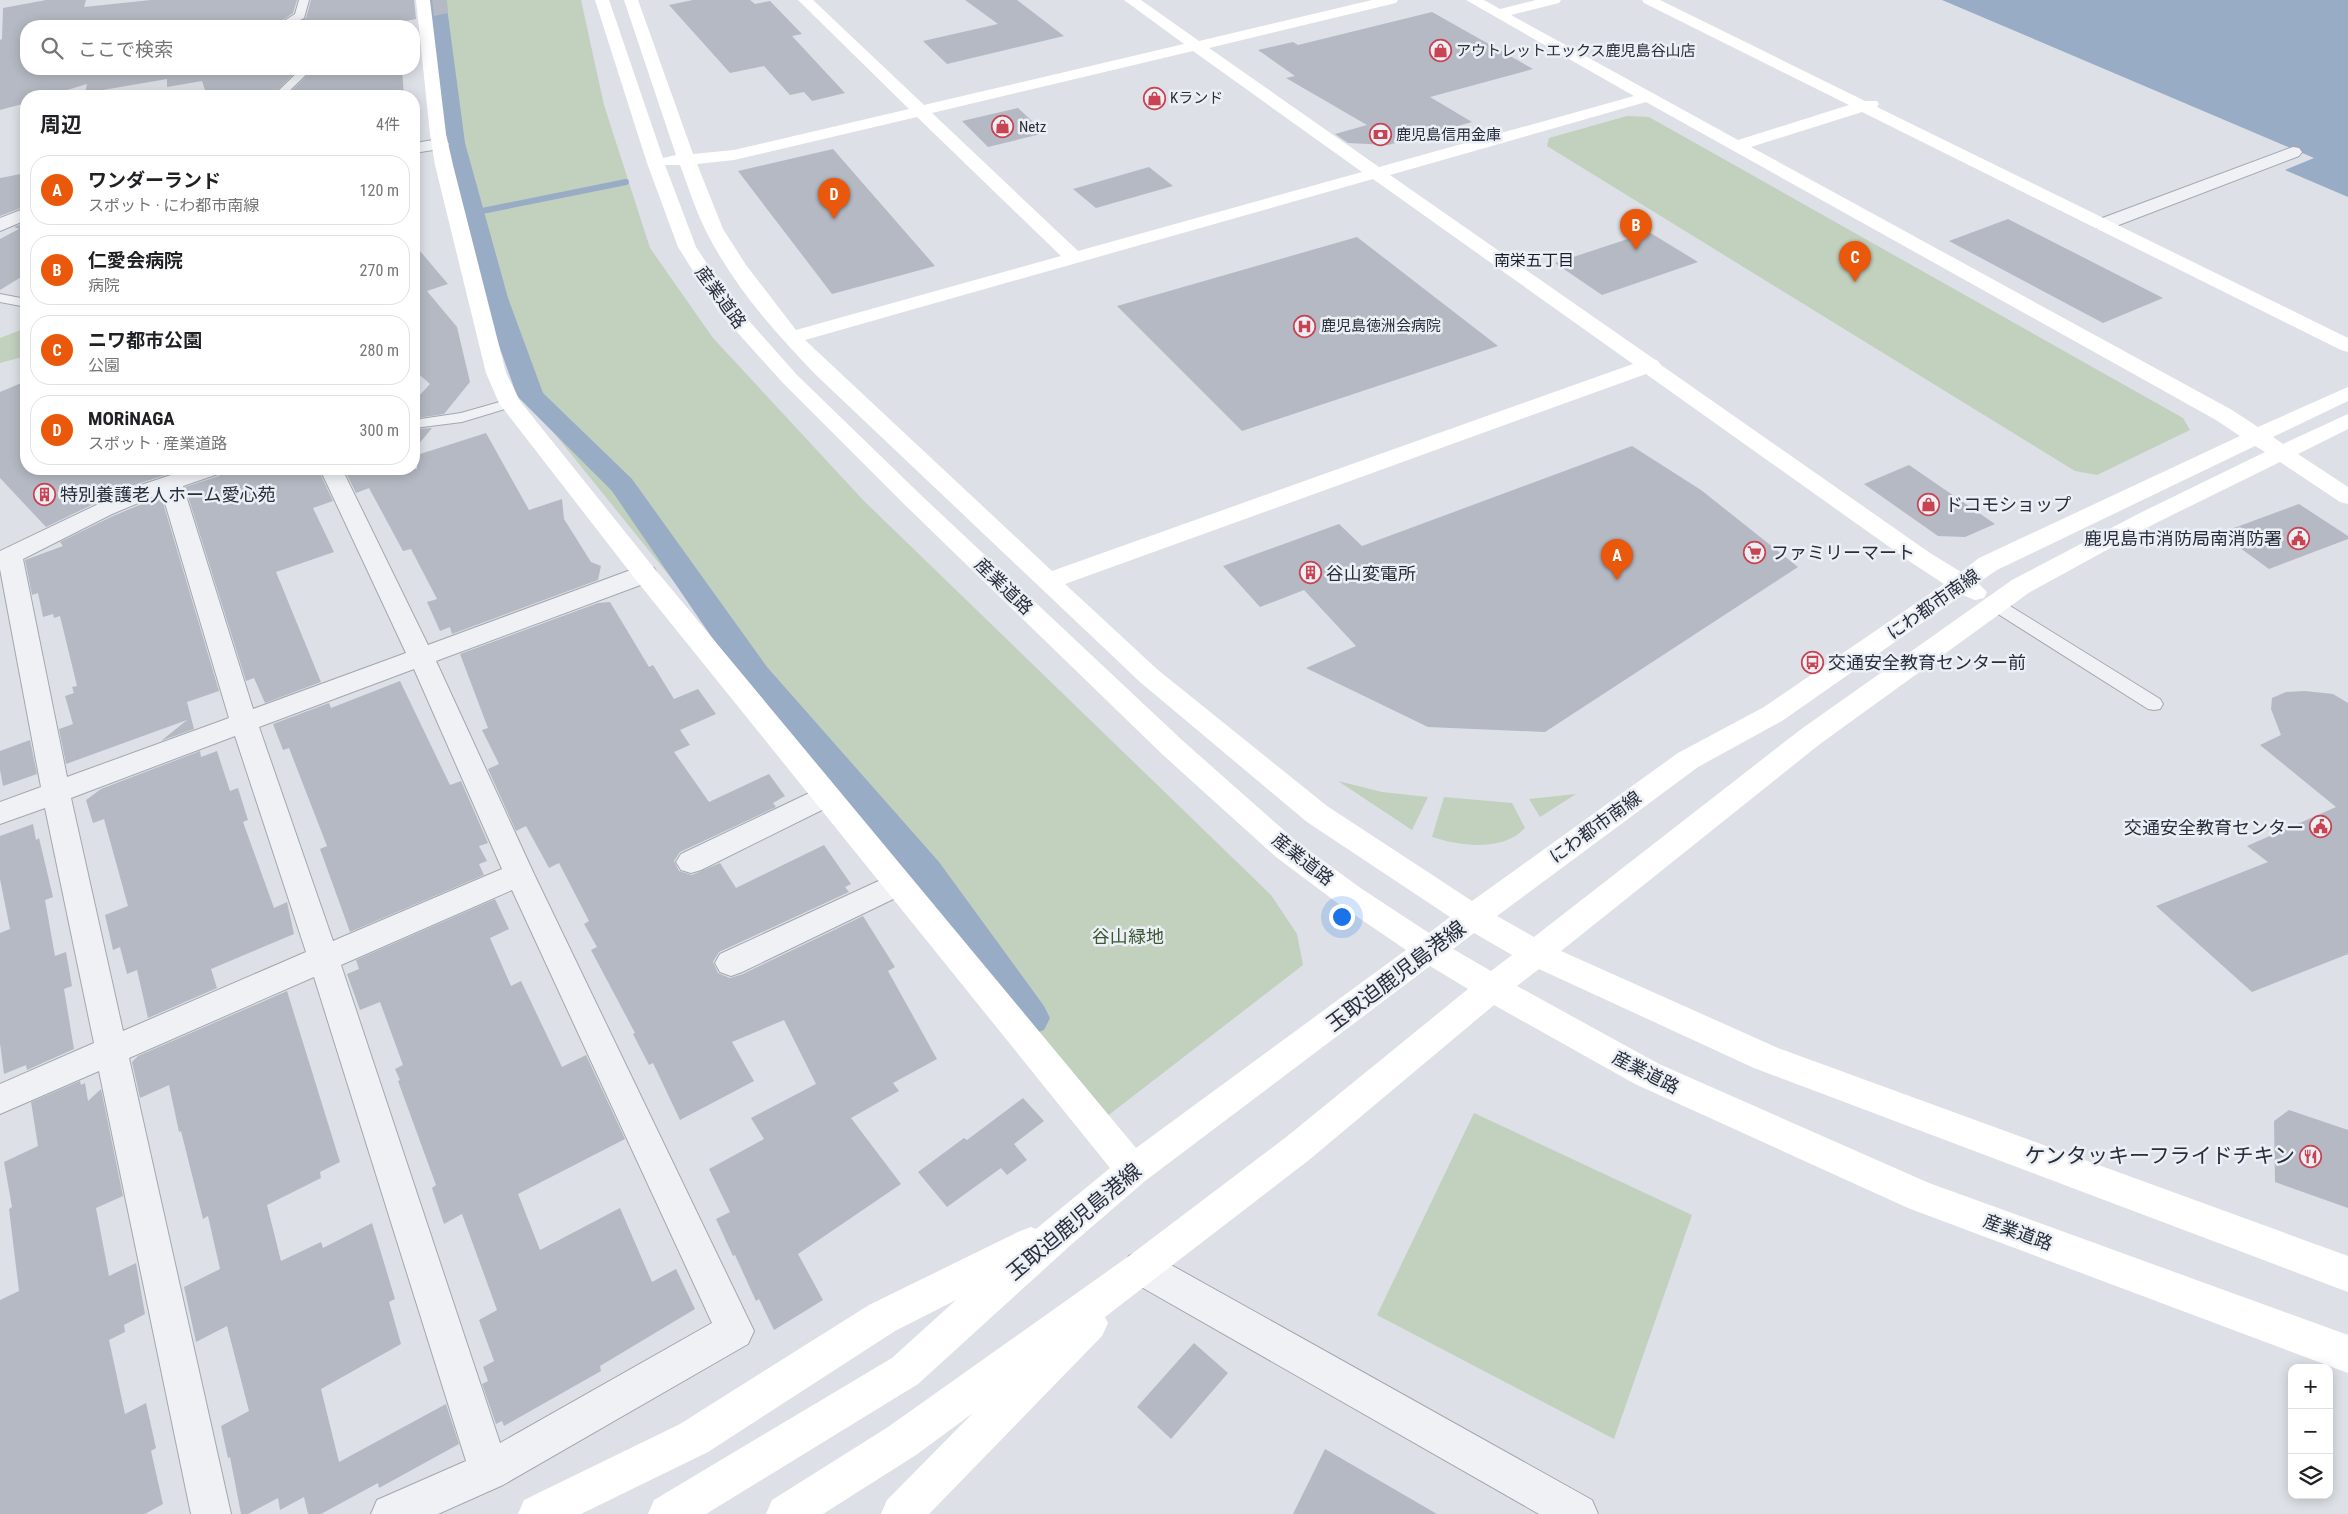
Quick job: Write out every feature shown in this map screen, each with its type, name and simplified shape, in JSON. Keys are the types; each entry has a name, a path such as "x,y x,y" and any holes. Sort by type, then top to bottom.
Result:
{"street":[{"path":"423,0 440,144 496,373 510,403 645,574 1133,1170"},
{"name":"産業道路","path":"602,0 656,164 687,247 703,274 744,330 790,380 1180,754 1286,849 1351,897 1430,950 1492,988 1647,1074 1920,1196 2348,1354"},
{"name":"産業道路","path":"631,0 686,158 714,229 737,267 791,338 823,371 1149,676 1236,750 1302,802 1473,917 1536,954 1766,1058 2348,1274"},
{"path":"805,0 1073,258"},
{"path":"1130,0 1651,365 1921,558 1996,605"},
{"path":"1191,42 1340,0"},
{"path":"656,164 686,158 722,143 915,106 1191,42 1391,0"},
{"path":"1473,0 2224,414 2348,497"},
{"path":"1498,14 1554,0"},
{"path":"1649,0 2348,346"},
{"path":"1676,0 2279,293"},
{"path":"791,338 1648,97"},
{"path":"1736,146 1882,100"},
{"path":"420,147 440,144"},
{"path":"2104,224 2293,152"},
{"path":"0,225 20,216"},
{"path":"1048,581 1651,365"},
{"name":"にわ都市南線","path":"1473,917 1688,760 1772,714 1962,584 1988,564 2348,392"},
{"name":"にわ都市南線","path":"1536,954 1810,737 2021,586 2148,518 2348,421"},
{"path":"192,475 104,509 5,559 211,1514"},
{"path":"334,475 422,657 519,874 735,1331 489,1471 391,1514"},
{"path":"170,482 244,723 324,959 489,1471"},
{"path":"0,814 645,574"},
{"path":"691,862 826,796"},
{"path":"0,1099 519,874"},
{"path":"731,963 898,884"},
{"name":"玉取迫鹿児島港線","path":"668,1514 905,1371 1060,1231 1133,1170 1473,917"},
{"path":"786,1514 902,1441 1142,1268 1297,1149 1536,954"},
{"path":"538,1514 694,1438 882,1318 1060,1231"},
{"path":"901,1514 1142,1268"},
{"path":"1142,1268 1578,1514"}],"lane":[{"path":"293,20 300,16 304,0"},
{"path":"284,90 301,75"},
{"path":"0,298 20,302"},
{"path":"420,424 460,419 510,403"},
{"path":"1996,605 2154,704"}],"green space":[{"name":"谷山緑地","path":"434,0 581,0 604,105 650,248 713,338 864,501 1271,895 1297,934 1303,965 1106,1117 525,397 489,299 450,144"},
{"path":"1627,116 1649,117 2183,418 2190,430 2097,475 2075,471 1547,146 1549,138"},
{"path":"20,330 20,358 0,363 0,338"},
{"path":"1338,781 1382,792 1428,797 1412,830"},
{"path":"1576,794 1540,817 1529,799"},
{"path":"1444,797 1512,803 1525,828 1516,836 1493,844 1455,843 1432,837"},
{"path":"1474,1113 1692,1215 1614,1439 1377,1315"}],"water":[{"path":"1942,0 2348,0 2348,197 2285,170 2314,158"}],"building":[{"path":"46,0 86,0 84,7 151,0 297,0 293,13 283,20 20,20 20,75 293,75 277,90 205,90 202,81 167,87 167,79 103,90 86,90 87,84 67,90 20,90 20,105 0,110 0,40 2,39 3,8"},
{"path":"311,0 414,0 416,19 302,20 306,18"},
{"path":"432,0 447,0 448,13 434,16"},
{"path":"693,0 750,0 755,4 770,1 802,34 792,36 845,93 812,101 804,92 790,95 764,66 730,73 669,5"},
{"path":"965,0 1017,0 1064,36 947,64 923,41 998,24"},
{"path":"1432,12 1533,69 1430,97 1472,122 1388,145 1348,143 1335,134 1367,125 1286,78 1295,76 1258,50 1293,42 1298,45"},
{"path":"308,75 402,75 404,90 292,90"},
{"name":"Netz","path":"1018,108 1045,133 988,147 962,121"},
{"path":"833,149 935,266 832,294 738,171"},
{"path":"1149,167 1173,186 1096,208 1073,189"},
{"path":"20,174 20,208 0,216 0,178"},
{"path":"2008,219 2163,298 2103,323 1949,241"},
{"path":"20,224 20,278 0,290 0,239 19,229 14,227"},
{"path":"1649,232 1698,262 1602,295 1555,263"},
{"name":"鹿児島徳洲会病院","path":"1357,237 1498,346 1242,431 1117,306"},
{"path":"420,251 448,284 427,291 457,327 470,382 444,414 420,418 420,395 430,384 420,375"},
{"path":"20,384 20,475 165,475 131,486 46,527 0,478 0,392"},
{"path":"432,428 420,443 420,429"},
{"path":"486,433 529,510 562,499 564,519 591,562 601,566 598,580 452,634 450,627 440,631 427,602 437,599 411,549 403,551 369,488 356,493 347,475 420,475 420,454"},
{"path":"1632,446 1701,490 1798,567 1545,732 1428,727 1306,668 1356,646 1304,590 1260,607 1223,566 1339,524 1362,546"},
{"name":"ドコモショップ","path":"1909,465 1995,524 1965,537 1938,536 1864,484"},
{"path":"321,475 333,501 313,508 334,552 276,572 321,682 265,703 254,678 246,681 185,487 219,476"},
{"path":"161,496 219,691 187,702 194,729 161,741 187,720 66,764 59,729 73,724 65,696 74,693 72,687 77,686 60,616 54,618 53,614 43,617 38,593 32,595 25,560 63,546 60,542 113,516"},
{"name":"鹿児島市消防局南消防署","path":"2299,504 2348,536 2348,539 2269,569 2236,545 2252,540 2234,528"},
{"path":"610,602 649,667 653,665 674,699 698,689 716,714 680,730 690,745 674,752 709,802 769,774 785,796 773,803 776,807 680,852 674,861 679,871 692,875 720,863 736,888 824,845 851,884 845,887 849,892 719,952 713,962 718,973 730,978 743,974 863,916 895,967 888,971 937,1059 893,1083 899,1091 851,1118 901,1184 798,1254 823,1300 774,1330 759,1299 756,1301 716,1219 730,1212 709,1169 764,1139 751,1118 816,1084 784,1020 732,1042 754,1081 680,1120 653,1063 649,1065 633,1034 635,1033 591,950 597,947 584,924 589,921 559,863 549,868 526,826 516,831 488,769 499,764 482,730 488,728 460,654 598,603"},
{"path":"400,681 450,785 461,781 488,843 479,846 487,861 479,864 484,875 350,932 320,849 327,846 289,748 283,750 273,724 329,703 331,708"},
{"name":"交通安全教育センター","path":"2305,691 2333,694 2348,703 2348,954 2252,992 2156,906 2268,862 2247,846 2336,807 2260,745 2281,735 2271,709 2272,698 2286,692"},
{"path":"30,740 37,774 3,786 0,770 0,751"},
{"path":"200,751 201,757 217,751 230,791 238,788 248,820 243,822 274,908 287,902 294,934 211,969 217,988 148,1018 137,970 127,974 120,947 113,950 105,915 128,906 104,819 93,823 86,800 101,789"},
{"path":"33,824 36,840 39,838 53,897 45,900 55,956 66,952 72,986 64,989 74,1049 27,1070 26,1065 4,1074 0,1043 0,933 10,929 0,879 0,836"},
{"path":"495,899 509,929 490,938 511,986 521,981 562,1067 586,1055 625,1139 518,1194 540,1250 620,1208 652,1282 676,1269 695,1309 600,1366 601,1371 504,1426 502,1421 496,1424 482,1384 488,1381 483,1367 494,1361 479,1320 497,1310 462,1214 444,1224 432,1188 436,1185 398,1081 400,1080 395,1069 403,1065 380,1002 360,1010 347,974 359,969 356,960"},
{"path":"287,991 340,1162 320,1172 321,1178 267,1205 281,1261 321,1242 323,1248 372,1223 395,1299 389,1302 401,1344 321,1389 339,1462 446,1404 459,1444 379,1488 378,1483 321,1514 308,1514 304,1497 280,1510 278,1498 248,1514 241,1514 230,1457 228,1458 221,1426 249,1411 227,1326 196,1342 184,1287 220,1269 208,1216 203,1219 181,1131 179,1132 169,1085 140,1098 132,1062 138,1056"},
{"path":"80,1081 81,1085 85,1083 88,1101 101,1089 123,1196 96,1208 109,1276 136,1263 145,1314 124,1325 125,1332 109,1340 125,1414 146,1403 156,1448 151,1451 163,1504 145,1514 0,1514 0,1300 19,1291 9,1209 12,1207 4,1162 38,1146 31,1102"},
{"path":"1023,1098 1044,1121 1014,1144 1027,1160 1007,1175 1001,1168 947,1207 918,1172 964,1138 967,1140"},
{"name":"ケンタッキーフライドチキン","path":"2289,1110 2348,1130 2348,1208 2275,1182 2274,1121"},
{"path":"1194,1343 1228,1373 1171,1439 1137,1407"},
{"path":"1325,1449 1437,1514 1293,1514"}],"waterway":[{"path":"437,0 454,143 495,298 531,396 622,485 755,675 926,872 1030,1018"},
{"path":"472,213 626,182"}],"place":[{"name":"アウトレットエックス鹿児島谷山店","path":"1440,51"},
{"name":"Kランド","path":"1154,98"},
{"name":"Netz","path":"1003,127"},
{"name":"鹿児島信用金庫","path":"1380,135"},
{"name":"MORiNAGA","path":"834,219"},
{"name":"仁愛会病院","path":"1636,250"},
{"name":"ニワ都市公園","path":"1855,282"},
{"name":"鹿児島徳洲会病院","path":"1305,326"},
{"name":"特別養護老人ホーム愛心苑","path":"44,494"},
{"name":"ドコモショップ","path":"1929,504"},
{"name":"鹿児島市消防局南消防署","path":"2298,538"},
{"name":"ファミリーマート","path":"1755,552"},
{"name":"谷山変電所","path":"1310,573"},
{"name":"ワンダーランド","path":"1617,580"},
{"name":"交通安全教育センター前","path":"1812,662"},
{"name":"交通安全教育センター","path":"2320,827"},
{"name":"ケンタッキーフライドチキン","path":"2311,1156"}],"district":[{"name":"南栄五丁目","path":"1534,260"}]}
